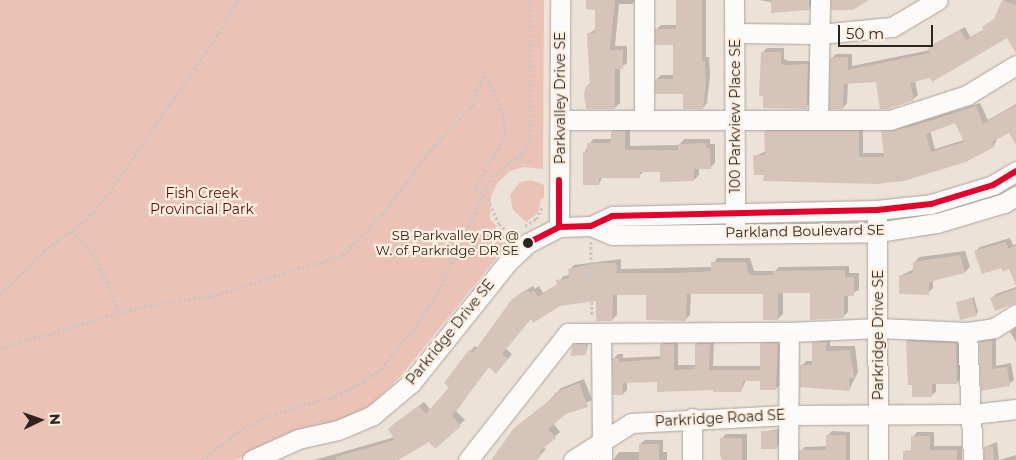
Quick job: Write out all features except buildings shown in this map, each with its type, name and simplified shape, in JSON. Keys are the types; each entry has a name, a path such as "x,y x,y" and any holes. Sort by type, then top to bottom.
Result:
{"street":[{"name":"Parkvalley Drive SE","path":"559,227 560,0"},
{"path":"644,0 644,120"},
{"name":"100 Parkview Place SE","path":"734,0 733,118 735,232"},
{"path":"818,118 820,0"},
{"path":"735,33 820,34 892,27 938,0"},
{"path":"560,120 733,118 890,120 967,95 1016,64"},
{"name":"Parkland Boulevard SE","path":"559,227 591,226 612,216 877,210 930,204 993,185 1016,171"},
{"name":"Parkland Boulevard SE","path":"591,226 612,235 735,232 878,232 937,223 1004,203 1016,196"},
{"name":"Parkridge Drive SE","path":"877,210 879,328 878,460"},
{"name":"Parkridge Drive SE","path":"252,460 298,439 338,430 372,415 411,383 507,263 528,243 559,227"},
{"path":"468,460 568,332 789,332 879,328 967,332 994,328 1016,314"},
{"path":"788,460 789,332"},
{"path":"967,332 973,414 973,460"},
{"path":"596,333 602,460"},
{"name":"Parkridge Road SE","path":"573,460 602,439 631,423 692,418 788,415 973,414 1016,409"},
{"path":"692,418 692,460"}],"path":[{"path":"0,294 44,251 73,230 103,201 219,33 237,0"},
{"path":"202,460 239,431 265,416 335,396 363,382 381,369 436,295 491,177 522,154 530,137 530,0"},
{"path":"0,348 160,303 211,296 343,255 385,211 435,145 472,106 485,71 502,114 506,135 476,188 491,204 497,221 514,236 540,214 543,200"},
{"path":"591,226 596,333"},
{"path":"73,230 96,258 120,314"}],"green space":[{"name":"Fish Creek Provincial Park","path":"0,0 544,0 543,169 524,167 510,171 498,182 491,196 490,219 510,241 400,377 372,404 346,419 277,438 236,460 0,460"},
{"path":"531,180 544,185 544,198 541,199 538,213 526,222 513,210 510,195 520,182"}],"transit line":[{"path":"528,243 559,227 591,226 612,216 877,210 931,204 993,185 1016,171"},
{"path":"559,180 559,227"}],"place":[{"name":"SB Parkvalley DR @ W. of Parkridge DR SE","path":"528,243"}]}
